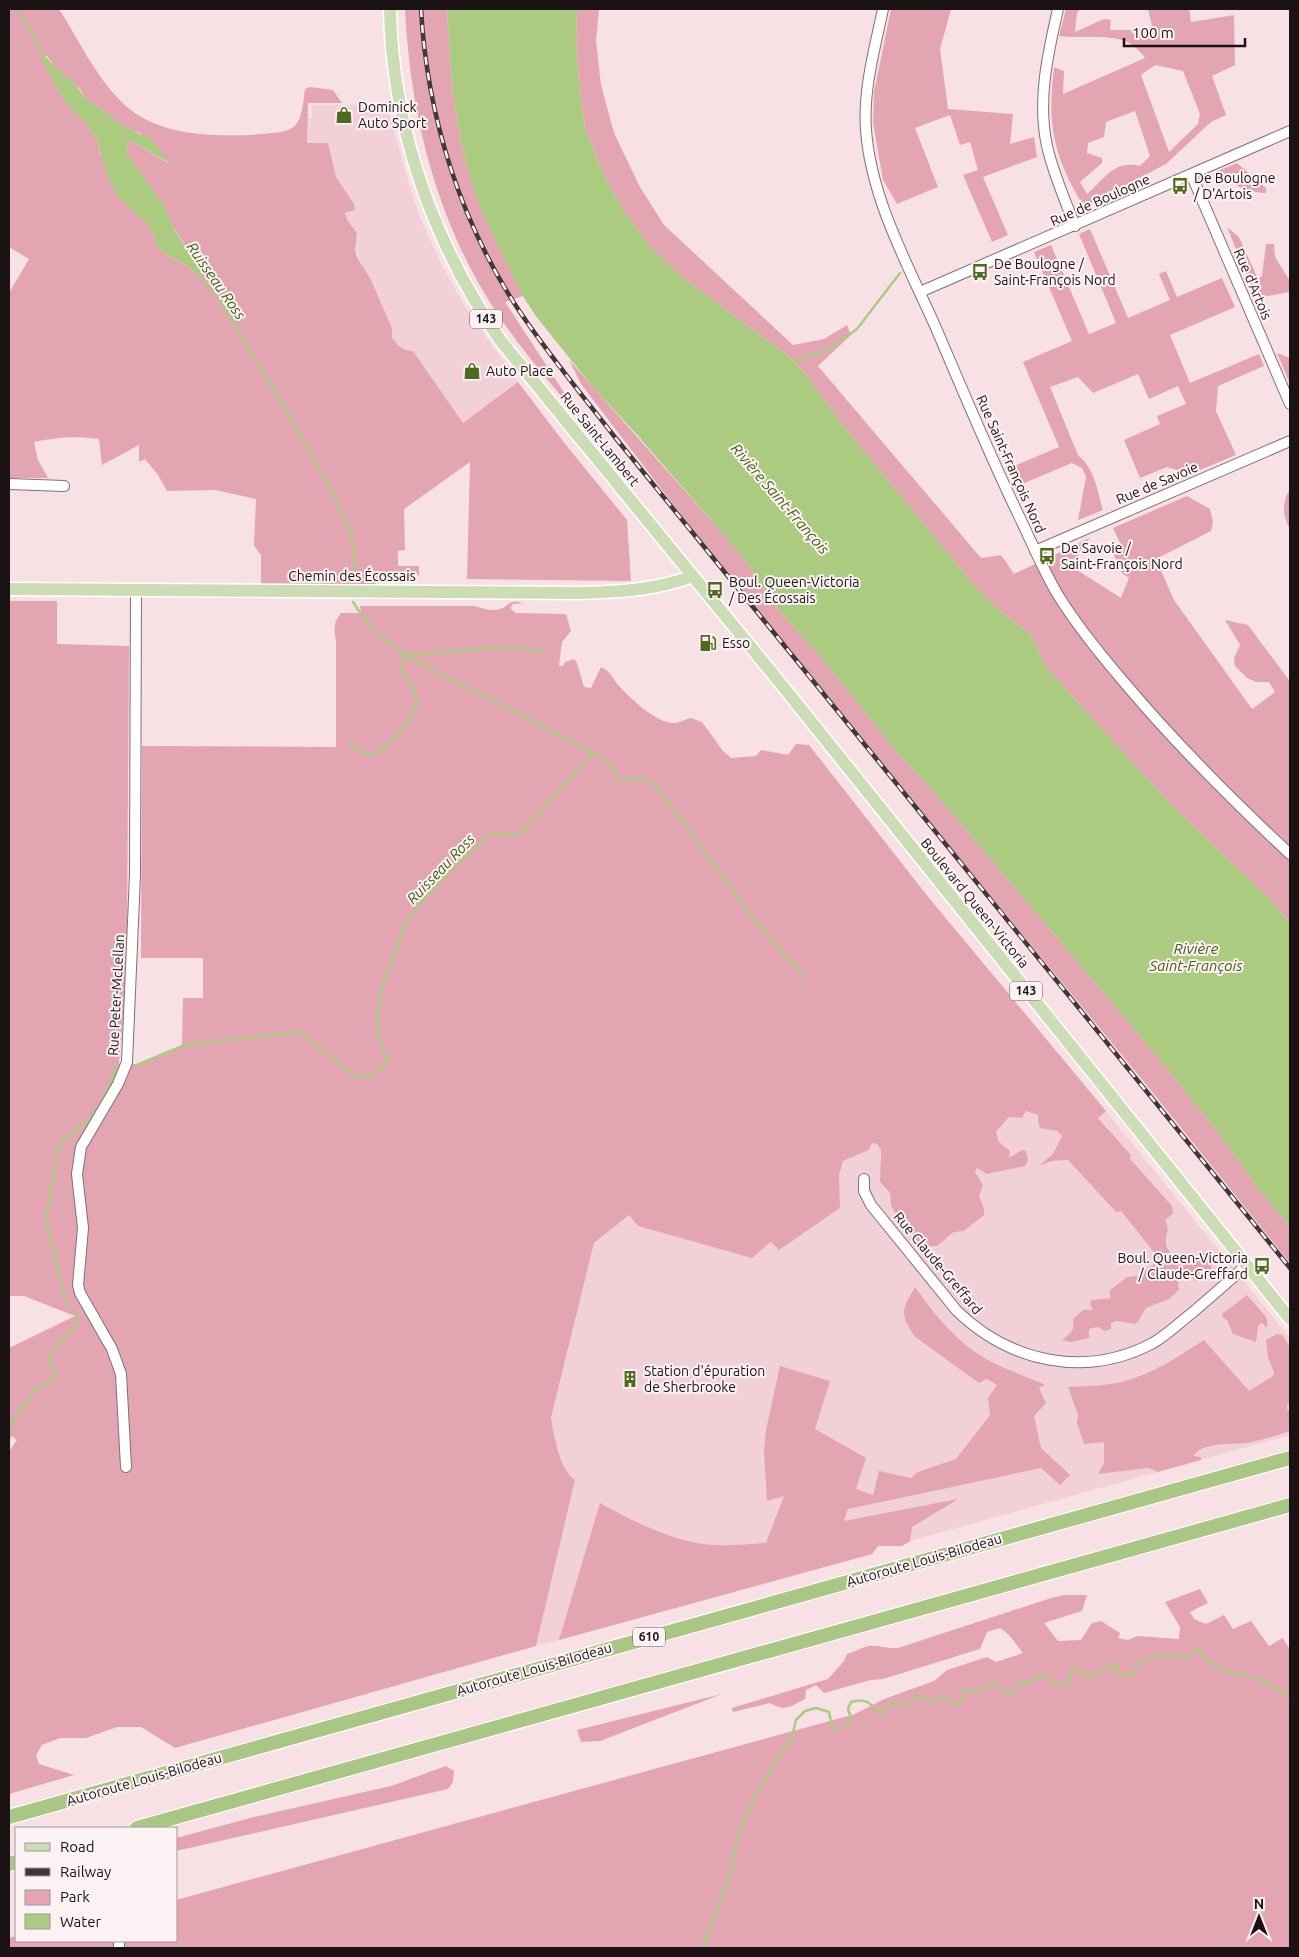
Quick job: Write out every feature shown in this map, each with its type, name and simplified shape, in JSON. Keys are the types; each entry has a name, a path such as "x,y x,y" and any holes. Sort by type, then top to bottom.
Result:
{"highway":[{"name":"Autoroute Louis-Bilodeau","path":"9,1817 1290,1458"},
{"path":"141,1827 1290,1505"}],"main road":[{"name":"Rue Saint-Lambert","path":"390,9 396,81 409,145 429,207 459,272 488,322 513,357 693,576"},
{"name":"Chemin des Écossais","path":"9,589 603,592 645,589 693,576"},
{"name":"Boulevard Queen-Victoria","path":"693,576 1290,1319"}],"street":[{"name":"Rue Saint-François Nord","path":"883,9 866,97 866,129 870,161 883,204 999,475 1036,551 1068,610 1092,643 1141,703 1225,793 1290,854"},
{"path":"1058,9 1046,65 1043,123 1051,162 1075,226"},
{"name":"Rue de Boulogne","path":"920,292 1290,131"},
{"name":"Rue d'Artois","path":"1191,174 1290,404"},
{"name":"Rue de Savoie","path":"1036,551 1290,441"},
{"path":"9,484 64,486"},
{"name":"Rue Peter-McLellan","path":"126,1468 121,1374 118,1361 80,1293 78,1285 83,1228 77,1174 81,1147 121,1078 127,1062 135,875 136,590"},
{"name":"Rue Claude-Greffard","path":"864,1180 864,1191 871,1205 957,1311 968,1322 992,1339 1006,1347 1034,1357 1064,1362 1087,1362 1110,1358 1139,1349 1166,1335 1246,1265"}],"shaded area":[{"path":"312,105 387,105 419,215 441,263 464,305 518,382 463,423 413,351 406,351 401,348 392,338 392,328 355,249 357,233 348,221 345,213 355,210 354,204 339,184 333,167 307,143 307,119 312,119"},
{"path":"1026,1111 1039,1115 1052,1131 1057,1131 1063,1136 1053,1154 1041,1164 1068,1160 1116,1212 1121,1210 1160,1260 1137,1276 1127,1277 1112,1298 1092,1300 1093,1310 1071,1333 1089,1338 1088,1330 1117,1321 1138,1323 1146,1308 1169,1299 1179,1290 1178,1279 1182,1274 1204,1278 1211,1271 1212,1262 1203,1253 1184,1265 1170,1251 1166,1243 1168,1226 1130,1159 1131,1155 1098,1117 1106,1111 1290,1338 1290,1435 910,1541 902,1546 878,1546 872,1554 536,1646 575,1480 569,1476 555,1443 551,1419 594,1243 629,1215 752,1258 771,1242 840,1208 839,1175 843,1161 869,1150 872,1143 877,1144 881,1149 880,1160 883,1186 890,1193 891,1205 947,1239 954,1232 959,1231 984,1208 979,1196 983,1185 975,1172 978,1168 987,1174 1022,1150 1009,1158 1010,1151 999,1142 996,1132 1009,1117 1022,1118"}],"green space":[{"path":"9,9 59,9 91,63 120,101 146,120 177,130 212,135 262,134 285,131 296,125 298,121 302,110 305,89 310,87 333,90 342,103 308,103 307,143 328,143 336,177 354,204 355,210 345,213 348,221 357,233 355,249 357,257 370,278 392,328 392,338 403,349 413,351 463,423 518,382 627,520 631,581 467,579 470,462 404,509 405,550 398,551 398,566 419,566 419,575 380,575 375,585 261,585 261,555 254,546 256,499 215,490 167,491 158,475 145,459 139,462 139,445 102,465 99,439 66,438 34,442 38,460 48,478 9,478 9,293 29,259 9,247","holes":["41,56 47,56 54,66 80,89 86,99 106,112 119,124 140,133 170,164 130,140 127,142 128,155 200,269 200,278 189,267 164,253 156,244 153,233 145,222 132,210 101,155 96,138 85,122 71,109 57,89"]},
{"path":"405,9 447,9 452,86 461,143 468,171 523,296 505,302 584,423 501,320 471,270 455,235 440,199 420,124 408,48"},
{"path":"577,9 599,9 596,41 601,85 614,133 640,187 664,225 793,345 824,339 847,325 851,335 818,366 981,558 1001,555 1014,574 1090,538 1079,552 1077,570 1121,598 1129,578 1122,573 1113,553 1123,549 1113,528 1187,496 1210,509 1213,522 1211,531 1156,559 1174,600 1252,709 1275,692 1269,682 1256,682 1247,678 1235,666 1234,658 1240,645 1225,620 1248,625 1290,679 1290,923 1265,894 1173,807 1046,667 1030,634 994,606 973,584 845,428 803,371 787,355 687,281 652,249 624,211 607,182 585,128 579,85 576,40"},
{"path":"891,9 951,9 940,49 948,109 1013,114 1010,144 1034,137 1037,157 983,177 1008,235 992,242 963,175 978,170 970,142 960,145 950,115 915,128 938,187 897,204 883,180 873,123 874,92"},
{"path":"1066,9 1080,9 1077,13 1075,32 1104,19 1111,20 1110,30 1145,30 1152,26 1148,9 1189,9 1191,22 1234,15 1235,65 1212,76 1226,115 1211,122 1166,164 1084,207 1065,171 1055,140 1051,106 1054,67 1064,71 1063,94 1145,58 1132,45 1120,40 1103,37 1059,36","holes":["1155,65 1183,71 1200,114 1198,124 1169,152 1141,75","1135,111 1150,156 1140,166 1131,165 1116,168 1087,194 1080,182 1102,163 1102,158 1087,153 1088,143 1104,137 1106,122"]},
{"path":"1237,163 1266,188 1266,193 1239,187 1216,172"},
{"path":"1227,227 1239,237 1258,279 1262,276 1266,244 1274,244 1275,257 1290,281 1290,292 1256,298"},
{"path":"1090,229 1128,318 1170,300 1159,274 1166,271 1177,297 1222,278 1235,307 1170,335 1190,383 1259,354 1264,366 1218,386 1216,411 1236,455 1190,474 1167,467 1140,478 1124,440 1160,424 1157,416 1186,404 1178,386 1149,399 1138,374 1093,393 1078,377 1050,387 1078,455 1092,473 1103,510 1078,520 1086,477 1082,468 1072,463 1022,484 1014,466 1059,447 1023,362 1072,341 1034,252 1051,245 1089,334 1116,323 1079,234"},
{"path":"1277,353 1290,358 1290,384"},
{"path":"569,360 718,528 747,563 777,608 820,656 893,747 940,799 1157,1056 1217,1131 1260,1191 1290,1226 1290,1263 1144,1082 737,588 581,384"},
{"path":"1290,490 1290,529 1286,520 1284,505"},
{"path":"9,601 57,601 57,644 129,646 127,938 119,1064 136,1064 182,1045 183,998 203,998 203,958 141,958 142,746 336,747 335,623 341,613 361,613 360,606 474,606 497,610 512,602 518,602 523,603 513,604 510,608 516,613 566,614 571,631 562,642 559,666 563,666 565,662 574,659 584,687 591,688 601,667 609,673 637,704 661,720 676,723 691,718 702,722 723,751 731,758 756,756 761,750 788,755 796,744 809,745 929,898 1106,1111 1098,1118 1131,1155 1130,1159 1172,1206 1173,1213 1165,1220 1168,1230 1166,1244 1169,1250 1184,1265 1203,1253 1208,1253 1212,1262 1211,1271 1204,1278 1196,1281 1189,1275 1182,1274 1178,1280 1179,1290 1169,1299 1146,1308 1135,1324 1117,1321 1111,1323 1111,1329 1105,1331 1098,1327 1089,1329 1089,1338 1071,1342 1062,1340 1072,1331 1073,1319 1083,1310 1093,1310 1090,1304 1091,1300 1111,1298 1109,1291 1127,1277 1137,1276 1160,1260 1121,1211 1116,1212 1068,1160 1053,1161 1040,1165 1053,1154 1062,1136 1057,1131 1040,1128 1038,1115 1026,1111 1022,1118 1009,1117 996,1132 999,1142 1010,1151 1009,1158 1022,1150 1026,1151 1028,1160 1025,1166 987,1174 977,1168 975,1172 983,1185 979,1196 984,1208 984,1215 964,1231 954,1232 937,1246 921,1246 894,1211 891,1205 890,1193 880,1182 881,1150 877,1144 872,1143 869,1150 843,1161 839,1175 840,1208 779,1250 771,1242 752,1258 638,1226 629,1215 594,1243 551,1418 556,1443 565,1469 575,1480 536,1646 175,1748 141,1727 117,1727 86,1738 60,1738 42,1745 36,1755 39,1764 74,1775 9,1794 9,1469 10,1450 17,1440 9,1434 9,1348 75,1316 24,1296 9,1296"},
{"path":"915,1287 942,1322 975,1352 1000,1366 1045,1385 1039,1388 1046,1403 1034,1416 1041,1448 1070,1475 1060,1485 1041,1468 848,1509 844,1521 958,1499 912,1527 910,1541 902,1546 878,1546 872,1554 559,1640 600,1503 641,1524 686,1541 721,1545 766,1543 784,1496 767,1501 764,1451 766,1430 780,1366 830,1381 815,1429 866,1458 856,1489 873,1495 879,1471 911,1478 918,1472 956,1459 990,1415 988,1398 997,1385 987,1379 979,1383 914,1336 905,1320 904,1311 906,1303"},
{"path":"1247,1295 1267,1318 1267,1328 1262,1323 1258,1326 1256,1342 1233,1334 1222,1314"},
{"path":"1277,1334 1282,1335 1290,1347 1290,1403 1287,1405 1287,1409 1290,1411 1290,1431 1252,1442 1220,1444 1204,1448 1193,1456 1201,1457 1201,1460 1158,1472 1148,1468 1098,1474 1104,1463 1104,1442 1084,1444 1077,1423 1078,1415 1068,1387 1095,1386 1133,1379 1164,1364 1204,1340 1249,1391 1273,1376 1274,1372 1268,1358 1266,1340"},
{"path":"1200,1589 1208,1603 1190,1612 1194,1619 1206,1624 1224,1615 1233,1629 1251,1621 1269,1646 1283,1638 1290,1650 1290,1948 9,1948 9,1938 15,1936 15,1942 178,1942 178,1899 855,1714 884,1699 934,1681 947,1670 987,1657 996,1662 1023,1653 1009,1635 1000,1628 987,1632 980,1649 883,1679 871,1680 824,1693 816,1685 806,1690 805,1699 788,1707 784,1708 770,1703 733,1712 732,1708 828,1679 844,1661 847,1654 868,1646 898,1648 1065,1595 1087,1595 1082,1611 1044,1623 1058,1641 1081,1640 1092,1623 1101,1621 1120,1633 1118,1638 1128,1640 1137,1636 1179,1639 1180,1627 1165,1602"},
{"path":"722,1694 600,1741 581,1742 577,1730"},
{"path":"446,1766 454,1771 453,1782 448,1789 178,1851 178,1837 250,1818 391,1786"}],"water":[{"name":"Rivière Saint-François","path":"447,9 577,9 576,40 579,85 585,128 607,182 624,211 652,249 687,281 787,355 803,371 845,428 973,584 994,606 1030,634 1046,667 1173,807 1265,894 1290,923 1290,1226 1260,1191 1217,1131 1157,1056 940,799 893,747 820,656 777,608 747,563 718,528 591,385 535,315 523,296 483,215 468,171 461,143 452,86"},
{"path":"42,52 54,66 75,84 86,99 106,112 119,124 151,139 171,164 130,140 127,142 128,155 163,204 176,232 200,269 200,278 189,267 164,253 156,244 153,233 145,222 118,197 108,177 96,138 85,122 71,109 57,89 40,56"}],"waterway":[{"name":"Ruisseau Ross","path":"18,9 43,53"},
{"path":"792,361 828,350 857,329 900,273"},
{"name":"Ruisseau Ross","path":"199,277 218,297 332,492 348,526 353,545 355,574 351,584"},
{"name":"Ruisseau Ross","path":"135,1066 185,1045 299,1032 355,1076 369,1077 388,1063 378,1036 377,1014 382,987 404,928 417,907 453,868 492,833 518,836 593,753 416,661 381,636 353,602"},
{"path":"349,743 366,753 378,752 400,732 412,715 417,701 414,689 402,668 402,662 406,656 488,648 523,649 543,652"},
{"path":"593,753 614,768 616,777 628,780 641,778 660,791 750,914 805,978"},
{"name":"Ruisseau Ross","path":"55,1156 62,1139 90,1121 118,1065"},
{"name":"Ruisseau Ross","path":"56,1161 46,1220 67,1306"},
{"name":"Ruisseau Ross","path":"9,1428 35,1389 54,1381 55,1367 50,1364 48,1355 54,1353 61,1342 77,1325 76,1314"},
{"name":"Ruisseau Ross","path":"9,1430 11,1435 9,1438"},
{"path":"703,1948 731,1872 738,1835 757,1792 792,1737 796,1720 805,1711 816,1708 829,1712 832,1727 837,1730 852,1721 848,1709 851,1702 861,1700 868,1702 881,1715 890,1703 906,1706 915,1696 922,1696 927,1702 942,1698 959,1705 966,1689 979,1692 994,1683 1009,1696 1017,1686 1047,1675 1053,1684 1069,1684 1071,1671 1078,1669 1087,1677 1116,1664 1118,1675 1133,1674 1138,1665 1150,1658 1177,1655 1188,1659 1195,1650 1199,1649 1217,1667 1256,1678 1290,1697"}],"railway":[{"path":"421,9 431,89 450,167 480,242 520,312 614,436 1290,1268"}],"place":[{"name":"Dominick Auto Sport","path":"344,115"},
{"name":"De Boulogne / D'Artois","path":"1180,186"},
{"name":"De Boulogne / Saint-François Nord","path":"980,272"},
{"name":"Auto Place","path":"472,371"},
{"name":"De Savoie / Saint-François Nord","path":"1047,556"},
{"name":"Boul. Queen-Victoria / Des Écossais","path":"715,590"},
{"name":"Esso","path":"708,643"},
{"name":"Boul. Queen-Victoria / Claude-Greffard","path":"1262,1266"},
{"name":"Station d'épuration de Sherbrooke","path":"630,1379"}]}
